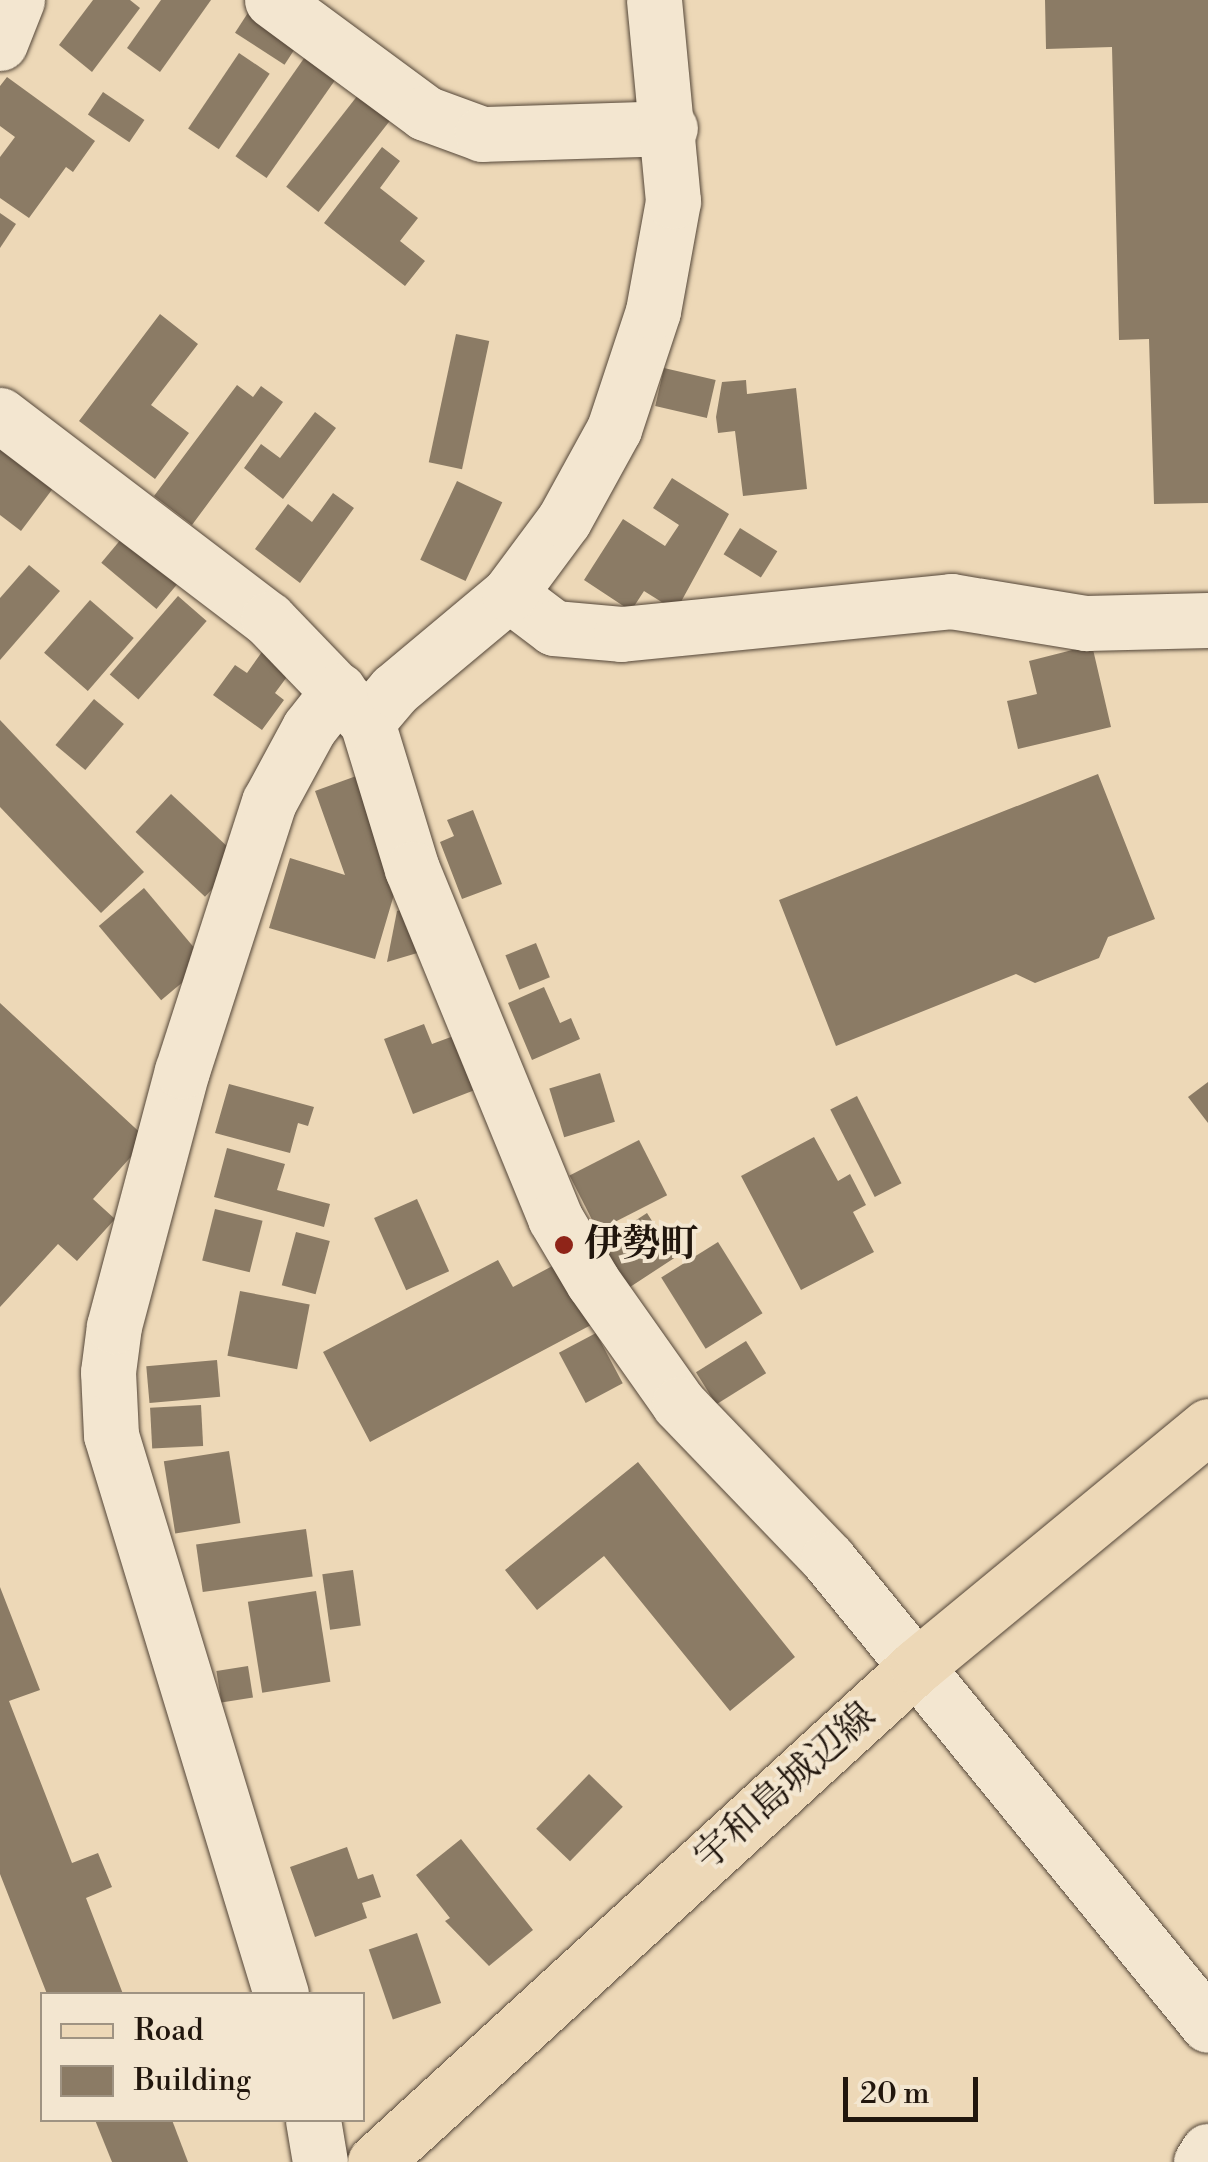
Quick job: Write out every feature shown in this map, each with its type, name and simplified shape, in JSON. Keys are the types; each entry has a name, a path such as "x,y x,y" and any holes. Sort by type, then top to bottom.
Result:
{"main road":[{"name":"宇和島城辺線","path":"374,2162 918,1666 1208,1426"}],"street":[{"path":"0,43 17,0"},
{"path":"272,0 425,113 482,134 670,128"},
{"path":"280,1992 112,1435 108,1372 114,1326 182,1071 269,802 309,728 394,690 509,594 564,520 614,429 656,293 673,201 670,128 654,0"},
{"path":"0,415 268,619 353,706 412,869 564,1234 679,1404 828,1559 1208,2025"},
{"path":"509,594 554,628 621,634 952,600 1086,623 1208,620"},
{"path":"313,2122 320,2162"},
{"path":"1201,2162 1208,2151"}],"building":[{"path":"93,0 130,0 140,8 92,72 59,45"},
{"path":"161,0 211,0 160,72 127,48"},
{"path":"1045,0 1208,0 1208,503 1154,504 1149,339 1119,340 1112,47 1046,49"},
{"path":"253,5 302,37 285,65 235,33"},
{"path":"314,44 345,66 267,178 235,156"},
{"path":"239,53 270,74 219,149 188,128"},
{"path":"7,77 95,141 73,172 66,167 29,218 0,198 0,157 15,137 0,126 0,86"},
{"path":"365,86 397,111 319,212 286,187"},
{"path":"103,92 144,120 129,142 88,114"},
{"path":"382,147 400,161 380,188 418,218 400,241 425,261 405,286 324,223"},
{"path":"0,213 16,224 0,248"},
{"path":"160,314 198,344 151,405 189,433 155,479 79,421"},
{"path":"456,334 489,341 462,469 429,462"},
{"path":"664,368 716,380 707,418 655,406"},
{"path":"746,380 747,394 796,388 807,489 743,496 735,431 718,433 716,417 722,382"},
{"path":"237,385 253,397 261,386 283,402 192,525 154,496"},
{"path":"315,412 336,428 283,499 244,468 261,444 280,458"},
{"path":"0,441 57,483 21,531 0,515"},
{"path":"672,478 729,514 676,611 644,591 631,611 584,580 623,519 665,546 679,525 653,508"},
{"path":"457,481 502,502 466,581 420,560"},
{"path":"333,493 354,508 300,583 255,549 288,504 312,522"},
{"path":"740,528 777,551 761,578 724,554"},
{"path":"127,532 182,578 156,609 101,563"},
{"path":"29,565 60,591 0,660 0,598"},
{"path":"178,596 207,621 138,699 110,674"},
{"path":"90,600 134,638 88,691 44,653"},
{"path":"1092,645 1111,727 1018,749 1007,701 1037,694 1029,661"},
{"path":"264,649 292,670 275,693 284,700 262,730 213,695 235,665 247,673"},
{"path":"94,699 124,724 85,770 55,745"},
{"path":"0,720 144,872 101,913 0,807"},
{"path":"1098,774 1155,919 1108,937 1099,958 1035,983 1016,974 836,1046 779,900"},
{"path":"359,775 398,881 375,959 269,928 290,858 345,875 315,791"},
{"path":"171,794 240,859 205,897 136,832"},
{"path":"473,810 502,884 462,899 440,842 454,836 447,820"},
{"path":"144,888 206,962 161,1000 99,926"},
{"path":"411,907 424,951 387,962 397,911"},
{"path":"536,943 550,977 519,990 505,955"},
{"path":"544,987 560,1023 571,1018 580,1039 532,1060 508,1003"},
{"path":"0,1003 147,1139 93,1199 115,1219 77,1261 58,1244 0,1307"},
{"path":"424,1024 432,1044 459,1034 480,1088 413,1114 384,1039"},
{"path":"600,1073 615,1122 564,1137 549,1088"},
{"path":"1208,1082 1208,1123 1188,1097"},
{"path":"229,1084 314,1107 308,1126 298,1123 290,1153 215,1133"},
{"path":"857,1096 901,1183 875,1197 830,1110"},
{"path":"814,1137 838,1181 850,1174 866,1205 853,1212 874,1252 801,1290 741,1176"},
{"path":"639,1140 667,1195 598,1231 570,1175"},
{"path":"227,1148 285,1164 277,1190 330,1204 324,1227 214,1197"},
{"path":"417,1199 449,1271 406,1290 374,1218"},
{"path":"215,1209 263,1221 250,1272 202,1260"},
{"path":"647,1213 666,1243 676,1237 685,1251 627,1289 598,1245"},
{"path":"296,1232 330,1241 316,1294 282,1285"},
{"path":"718,1242 763,1313 706,1349 661,1278"},
{"path":"498,1260 513,1287 558,1263 591,1325 370,1442 323,1352"},
{"path":"240,1291 310,1305 297,1369 227,1356"},
{"path":"596,1333 623,1383 586,1403 559,1353"},
{"path":"746,1341 766,1373 716,1404 696,1372"},
{"path":"217,1360 220,1397 149,1403 146,1366"},
{"path":"201,1405 203,1446 152,1449 150,1408"},
{"path":"229,1451 240,1523 175,1533 164,1461"},
{"path":"638,1462 795,1657 730,1711 604,1556 537,1610 505,1570"},
{"path":"306,1529 313,1577 203,1592 196,1544"},
{"path":"353,1570 361,1625 330,1630 322,1574"},
{"path":"0,1587 40,1690 9,1701 72,1863 98,1853 112,1887 86,1898 122,1992 46,1992 0,1874"},
{"path":"316,1591 330,1682 262,1693 248,1602"},
{"path":"248,1666 253,1698 221,1703 216,1671"},
{"path":"589,1774 623,1807 570,1861 536,1829"},
{"path":"461,1839 533,1930 489,1966 445,1921 450,1918 416,1875"},
{"path":"347,1847 358,1879 373,1874 381,1897 362,1903 367,1918 315,1937 290,1867"},
{"path":"417,1933 441,2003 393,2020 369,1950"},
{"path":"96,2122 173,2122 188,2162 112,2162"}],"place":[{"name":"伊勢町","path":"564,1245"}]}
